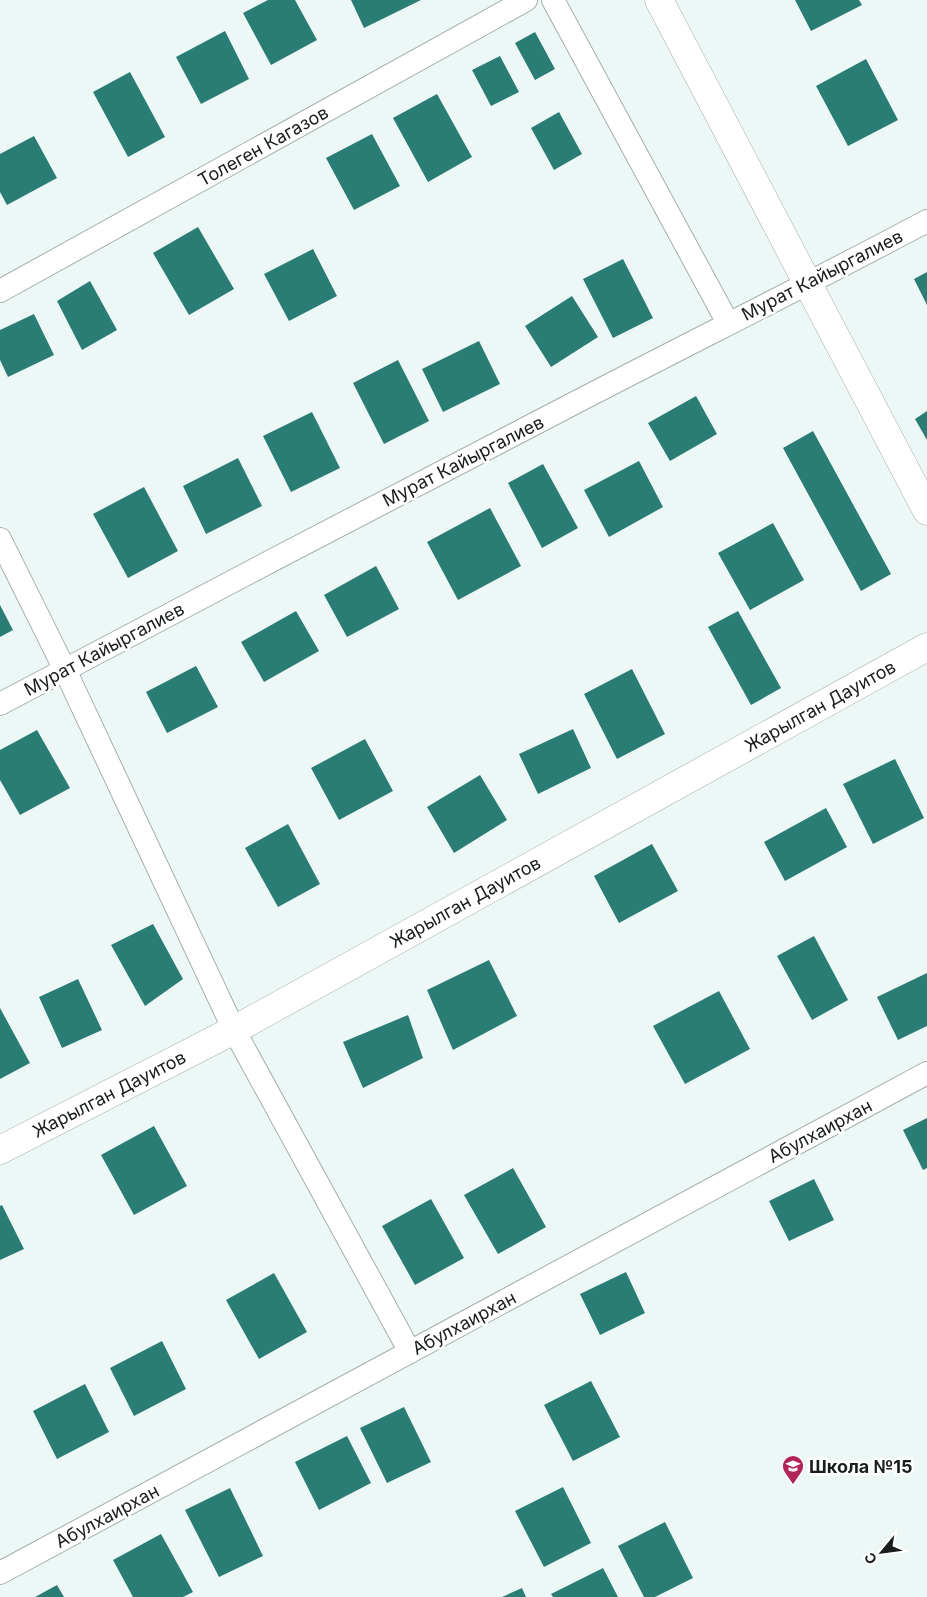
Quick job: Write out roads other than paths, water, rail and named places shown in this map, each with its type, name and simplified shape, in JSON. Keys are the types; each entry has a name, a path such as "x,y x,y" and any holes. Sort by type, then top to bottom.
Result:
{"street":[{"name":"Толеген Кагазов","path":"0,291 526,0"},
{"path":"553,0 728,323"},
{"path":"659,0 927,511"},
{"name":"Мурат Кайыргалиев","path":"0,704 927,221"},
{"path":"0,539 65,670 234,1030 410,1352"},
{"name":"Жарылган Дауитов","path":"0,1150 234,1030 927,647"},
{"name":"Абулхаирхан","path":"0,1574 927,1073"}],"place":[{"name":"Школа №15","path":"793,1485"}]}
